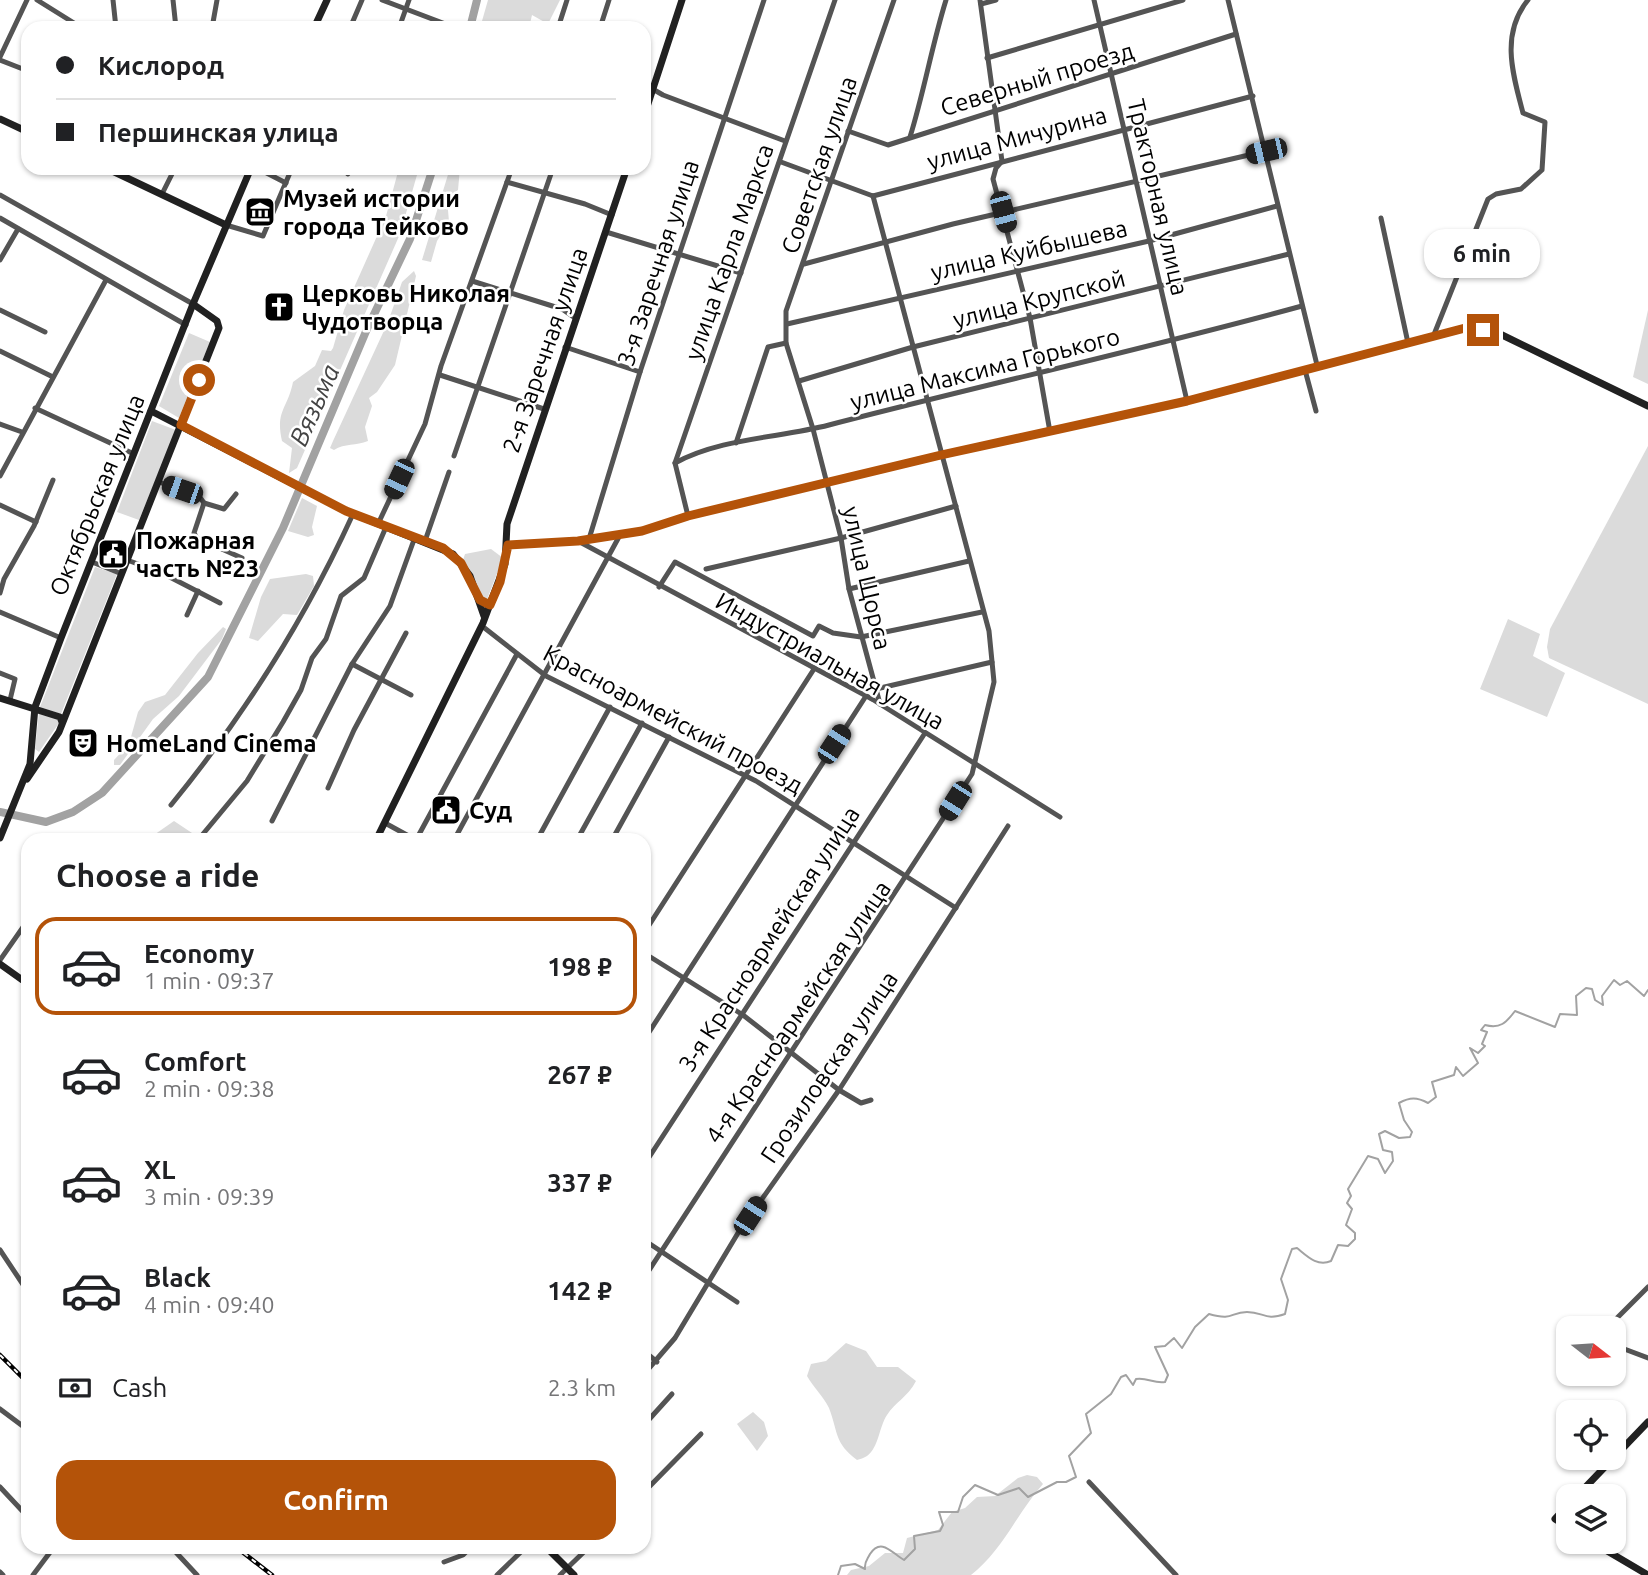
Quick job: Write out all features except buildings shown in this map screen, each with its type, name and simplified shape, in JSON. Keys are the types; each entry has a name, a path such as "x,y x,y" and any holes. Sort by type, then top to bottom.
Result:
{"street":[{"path":"21,67 1,55 27,0"},
{"path":"37,0 71,21"},
{"path":"113,0 115,21"},
{"path":"173,0 175,21"},
{"path":"213,21 217,0"},
{"path":"317,21 327,0"},
{"path":"353,21 362,0"},
{"path":"382,0 438,21"},
{"path":"401,21 409,0"},
{"path":"560,21 567,0"},
{"path":"602,21 609,0"},
{"path":"651,95 682,0"},
{"name":"3-я Заречная улица","path":"589,539 640,372 681,256 764,0"},
{"name":"улица Карла Маркса","path":"675,463 835,0"},
{"name":"Советская улица","path":"786,343 786,311 894,0"},
{"path":"910,137 946,0"},
{"path":"996,0 980,2 1002,161 996,168 993,179 1030,318 1042,372 1050,432"},
{"name":"Тракторная улица","path":"1094,0 1187,401"},
{"path":"987,58 1183,0"},
{"path":"1228,0 1317,365"},
{"path":"1433,337 1488,200 1496,194 1521,189 1542,170 1545,122 1523,113 1511,72 1510,48 1515,23 1528,0"},
{"name":"Северный проезд","path":"848,131 888,145 995,108 1112,75 1236,34"},
{"path":"653,89 785,141"},
{"name":"улица Мичурина","path":"873,196 1124,127 1253,96"},
{"path":"0,119 21,129"},
{"path":"804,264 1003,212 1266,151"},
{"path":"781,162 873,196"},
{"path":"120,175 226,225 263,236 289,175"},
{"path":"162,194 172,175"},
{"name":"Октябрьская улица","path":"0,838 23,784 31,756 35,707 151,411 248,175"},
{"path":"271,175 286,183"},
{"path":"378,524 425,424 499,196 510,175"},
{"path":"454,456 551,175"},
{"name":"2-я Заречная улица","path":"380,833 500,582 508,545 508,524 544,409 625,175"},
{"path":"507,182 612,215"},
{"path":"0,195 194,304"},
{"name":"4-я Красноармейская улица","path":"651,1267 907,878 976,763 994,682 989,631 873,196"},
{"name":"улица Куйбышева","path":"788,324 1149,241 1277,206"},
{"path":"0,218 186,325"},
{"path":"1381,218 1408,343"},
{"path":"0,260 18,229"},
{"path":"606,232 741,273"},
{"name":"улица Крупской","path":"799,381 914,347 1289,254"},
{"path":"0,476 106,280"},
{"path":"472,281 562,309 575,318"},
{"name":"Октябрьская улица","path":"23,784 62,724 219,324 194,304"},
{"name":"улица Максима Горького","path":"675,463 736,443 813,429 1174,341 1302,306"},
{"path":"0,310 45,332"},
{"path":"508,545 578,541 620,535 941,455 1187,401 1304,368 1469,327 1498,333 1648,406"},
{"path":"736,443 768,348 786,343"},
{"name":"улица Щорса","path":"786,343 813,429 841,538 849,589 880,704"},
{"path":"565,347 640,372"},
{"path":"0,351 53,377"},
{"path":"1304,368 1316,411"},
{"path":"440,375 544,409"},
{"path":"35,408 134,454"},
{"path":"151,411 353,514 443,548 461,563 480,600 483,622"},
{"path":"0,424 22,432"},
{"path":"675,463 688,516"},
{"path":"425,541 449,472"},
{"path":"0,593 4,579 36,522 53,480"},
{"path":"159,482 199,496 204,503 225,509 236,494"},
{"path":"204,503 194,533 197,538 242,558"},
{"path":"0,505 36,522"},
{"path":"706,569 841,538 956,506"},
{"path":"171,805 211,756 299,619 324,576 353,514"},
{"path":"204,833 247,781 283,722 301,690 312,658 326,639 341,596 364,578 386,527"},
{"path":"458,833 489,772 546,676 620,535"},
{"path":"272,821 352,664 390,606 415,537"},
{"name":"Индустриальная улица","path":"578,541 659,587 869,697 1060,817"},
{"path":"127,561 160,572 220,603"},
{"path":"849,589 969,561"},
{"path":"92,562 122,574"},
{"path":"659,587 675,562 813,636 819,626 833,633 861,638 982,612"},
{"path":"187,615 198,591"},
{"path":"480,600 490,605"},
{"path":"0,612 61,638"},
{"name":"Красноармейский проезд","path":"483,622 517,654 546,676 796,804 852,843 956,908"},
{"path":"328,788 406,633"},
{"path":"420,833 517,654"},
{"path":"651,1030 796,804 876,689 992,662"},
{"path":"352,664 411,695"},
{"path":"651,922 814,669"},
{"path":"0,673 15,679 10,700"},
{"path":"0,698 60,717 62,724"},
{"path":"541,833 610,707"},
{"path":"581,833 642,723"},
{"name":"3-я Красноармейская улица","path":"651,1154 925,733"},
{"path":"616,833 669,737"},
{"path":"31,756 41,759"},
{"path":"385,823 403,833"},
{"name":"Грозиловская улица","path":"651,1368 675,1338 772,1182 839,1090 1008,826"},
{"path":"21,930 0,962 21,978"},
{"path":"651,957 743,1015 839,1090 861,1103 871,1100"},
{"path":"651,1245 737,1302"},
{"path":"0,1250 21,1282"},
{"path":"1618,1316 1648,1287"},
{"path":"1626,1350 1648,1358"},
{"path":"651,1357 657,1362"},
{"path":"651,1417 672,1394"},
{"path":"1,1412 21,1425"},
{"path":"1589,1484 1648,1422"},
{"path":"651,1485 702,1434"},
{"path":"1089,1482 1176,1575"},
{"path":"0,1487 21,1510"},
{"path":"33,1575 49,1554"},
{"path":"176,1554 197,1575"},
{"path":"444,1562 464,1554"},
{"path":"497,1575 519,1554"},
{"path":"553,1554 574,1575"},
{"path":"560,1575 582,1554"},
{"path":"1612,1554 1648,1575"},
{"path":"183,1575 188,1568"}],"shaded area":[{"path":"488,0 560,0 550,21 543,21 532,15 531,21 482,21"},
{"path":"397,175 417,175 400,234 297,468 289,473 292,448 282,441 280,423 293,382 315,366 322,350 331,351 333,348 344,310 386,216"},
{"path":"448,175 459,175 458,190 447,198 449,222 437,241 431,262 422,260"},
{"path":"414,271 416,276 395,365 377,392 369,398 372,406 365,427 368,441 334,450 330,448 388,322 402,282"},
{"path":"1648,310 1648,384 1633,377"},
{"path":"189,333 210,342 179,418 159,406"},
{"path":"152,421 176,430 139,520 117,512"},
{"path":"1648,446 1648,704 1549,658 1547,647 1550,629"},
{"path":"302,498 317,506 312,527 314,535 308,537 288,531"},
{"path":"491,549 503,558 486,602 463,560 465,554"},
{"path":"95,567 117,574 61,714 40,707"},
{"path":"306,574 313,576 314,586 297,615 283,614 258,641 249,638 261,597 270,579"},
{"path":"1508,619 1540,634 1533,656 1565,673 1547,717 1480,689"},
{"path":"223,627 226,629 222,639 179,696 153,719 120,765 114,765 114,760 129,744 138,712 145,702 165,695 198,653"},
{"path":"39,712 58,717 59,723 39,752 35,749"},
{"path":"174,821 192,833 157,833"},
{"path":"846,1343 866,1351 877,1367 898,1367 916,1381 887,1415 871,1452 857,1460 840,1442 829,1408 807,1376 811,1364 826,1361"},
{"path":"753,1412 764,1422 768,1436 757,1451 737,1424"},
{"path":"1027,1475 1037,1477 1043,1484 1001,1543 971,1575 847,1575 851,1570 869,1566 885,1553 903,1553 907,1538 938,1530 952,1512 965,1508 977,1497 995,1496 1018,1478"}],"waterway":[{"name":"Вязьма","path":"472,21 477,0"},
{"name":"Вязьма","path":"0,812 46,822 73,812 102,793 208,677 283,528 367,329 410,239 431,175"},
{"path":"838,1575 841,1566 855,1564 865,1569 870,1554 878,1547 887,1548 904,1560 915,1549 914,1536 940,1531 943,1525 939,1512 958,1512 963,1497 975,1485 998,1495 1019,1488 1028,1497 1057,1482 1066,1482 1076,1477 1069,1456 1091,1433 1086,1414 1111,1394 1121,1377 1126,1375 1133,1385 1136,1379 1165,1382 1168,1375 1155,1347 1165,1346 1174,1338 1182,1348 1195,1327 1209,1314 1223,1317 1242,1312 1269,1316 1285,1314 1288,1300 1281,1279 1292,1249 1297,1248 1312,1260 1321,1263 1331,1261 1338,1245 1348,1246 1355,1239 1355,1233 1346,1225 1352,1209 1347,1203 1351,1196 1348,1189 1368,1156 1378,1159 1385,1173 1393,1161 1392,1152 1383,1150 1379,1134 1385,1131 1399,1138 1410,1137 1412,1132 1404,1120 1399,1103 1414,1098 1428,1103 1436,1097 1432,1082 1454,1075 1456,1067 1463,1076 1478,1063 1470,1048 1478,1053 1485,1046 1482,1044 1487,1032 1481,1030 1485,1025 1502,1024 1515,1011 1555,1027 1560,1014 1577,1015 1576,996 1586,988 1592,989 1595,1000 1603,1005 1602,996 1614,980 1620,985 1627,981 1644,996 1648,990"}],"railway":[{"path":"0,1355 21,1376"},
{"path":"245,1554 272,1575"}],"place":[{"name":"Музей истории города Тейково","path":"260,212"},
{"name":"Церковь Николая Чудотворца","path":"279,307"},
{"name":"Пожарная часть №23","path":"113,554"},
{"name":"HomeLand Cinema","path":"83,743"},
{"name":"Суд","path":"446,810"}],"route":[{"path":"199,380 181,425 346,511 443,548 461,563 480,600 490,605 500,582 508,545 578,541 642,531 688,516 827,485 941,455 1187,401 1304,368 1469,327 1483,330"}]}
